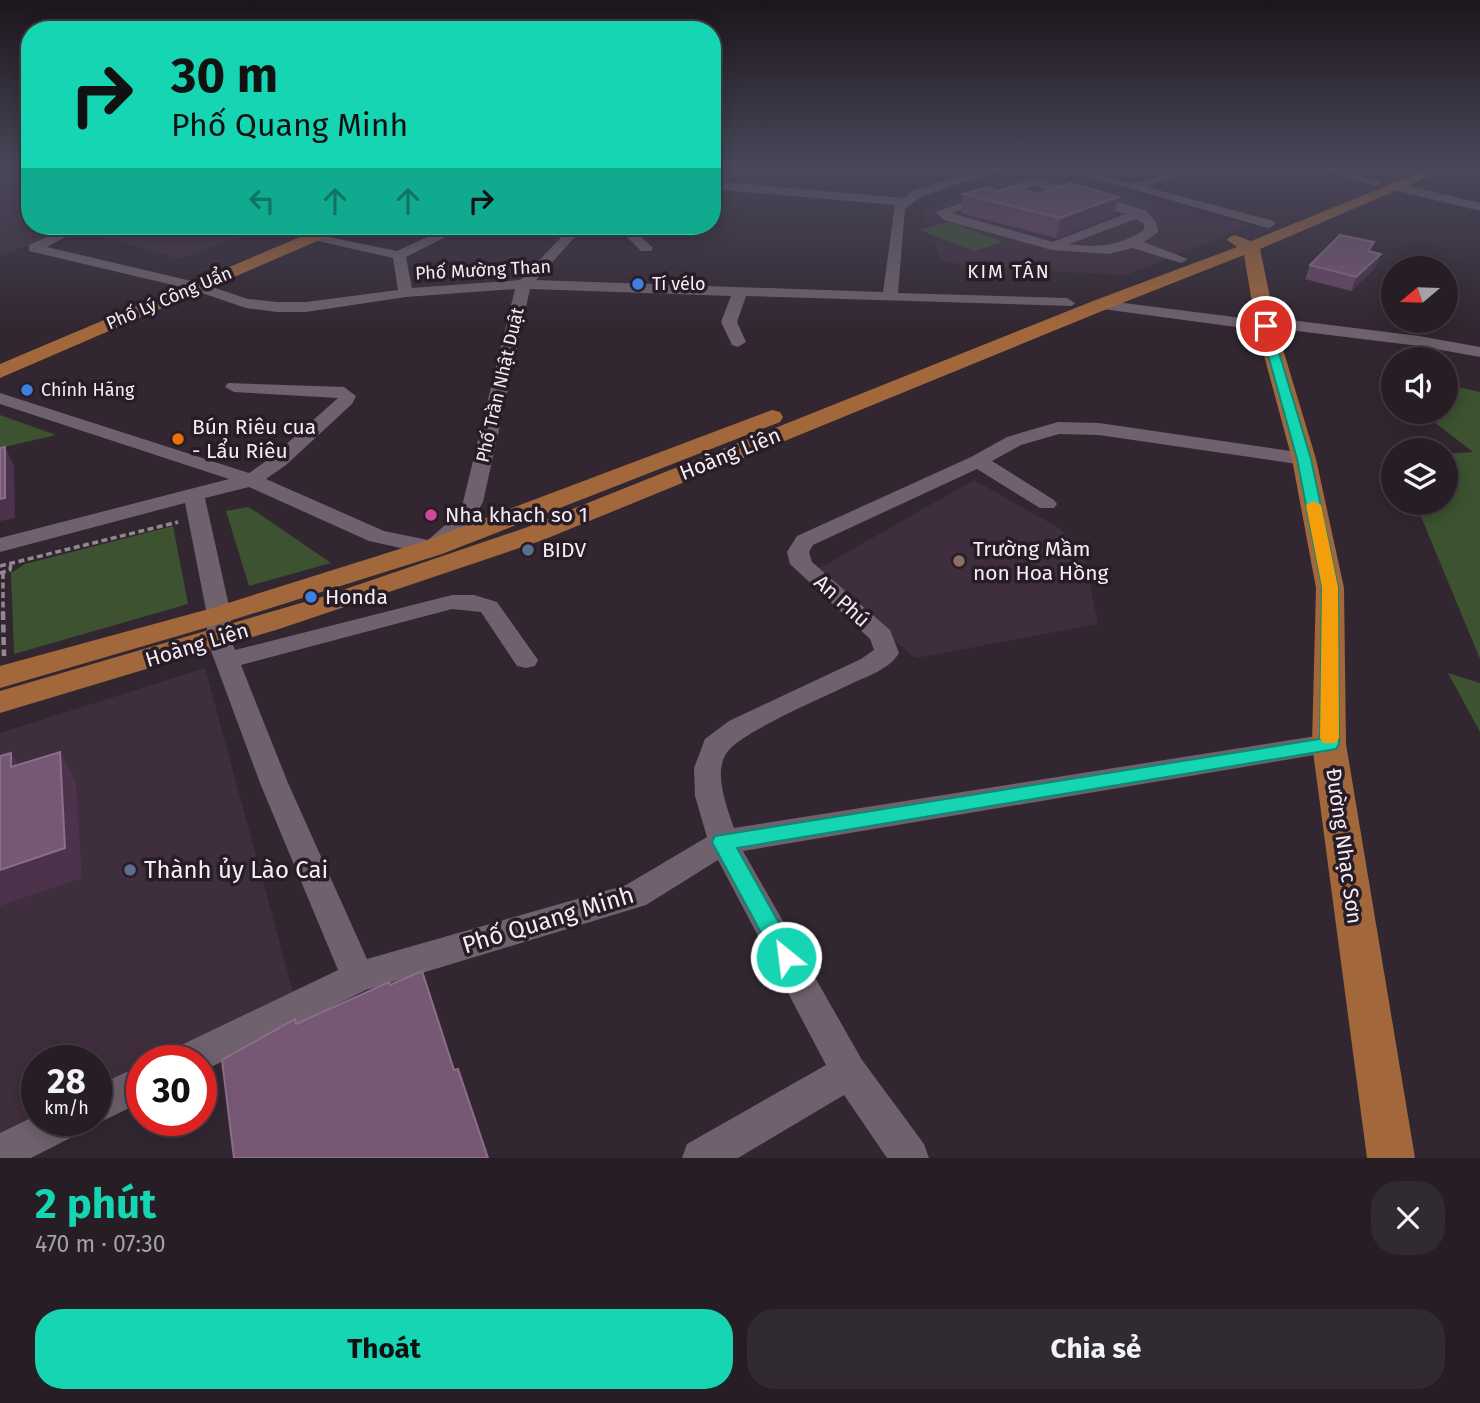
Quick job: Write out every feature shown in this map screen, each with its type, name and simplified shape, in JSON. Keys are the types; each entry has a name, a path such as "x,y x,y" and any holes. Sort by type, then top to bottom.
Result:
{"main road":[{"name":"Hoàng Liên","path":"0,702 222,638 438,557 1067,303 1191,262 1296,220"},
{"name":"Đường Nhạc Sơn","path":"1260,235 1265,324 1304,459 1330,587 1329,744 1391,1158"},
{"name":"Phố Lý Công Uẩn","path":"0,372 314,236"},
{"name":"Hoàng Liên","path":"438,557 534,534 1100,305 1191,262"},
{"path":"1067,303 1100,305"},
{"name":"Hoàng Liên","path":"0,677 222,638"}],"street":[{"path":"890,296 898,220"},
{"path":"958,220 1034,243 1107,250 1135,244 1151,232 1150,222 1147,220"},
{"path":"1053,246 1121,220"},
{"path":"1226,220 1260,235"},
{"name":"Phố Mường Than","path":"61,235 34,248 195,286 246,303 277,307 327,305 406,293 524,284 1067,303"},
{"path":"314,236 399,255 442,235"},
{"name":"Phố Trần Nhật Duật","path":"438,557 473,502 524,284 570,235"},
{"path":"633,235 646,248"},
{"path":"1135,244 1191,262"},
{"path":"399,255 406,293"},
{"path":"738,342 727,322 741,290"},
{"path":"1100,305 1407,339 1480,352"},
{"path":"6,554 251,480 279,461 346,400 347,396 338,391 234,387"},
{"path":"0,398 251,480 367,532 438,557"},
{"name":"An Phú","path":"910,1158 849,1072 723,842 709,796 708,768 715,746 739,729 870,665 887,653 881,636 801,564 798,552 804,541 1033,433 1075,427 1304,459"},
{"path":"978,461 1047,504"},
{"path":"194,496 222,638 274,783 358,977"},
{"path":"222,638 452,602 474,602 489,607 526,660"},
{"name":"Phố Quang Minh","path":"217,1046 358,977 635,897 723,842 1329,744"},
{"path":"701,1158 849,1072"},
{"path":"0,1153 35,1136"}],"path":[{"path":"6,554 174,522 184,525"},
{"path":"0,566 6,554"},
{"path":"6,554 10,570 2,573 4,661 16,658"}],"shaded area":[{"path":"0,220 21,220 21,235 59,235 0,255"},
{"path":"927,220 1229,220 1250,225 1127,275 969,267 941,260"},
{"path":"97,235 245,235 178,259"},
{"name":"Trường Mầm non Hoa Hồng","path":"974,480 1059,528 1083,551 1098,624 916,658 824,585 816,570"},
{"name":"Thành ủy Lào Cai","path":"205,668 297,1007 211,1045 126,1045 126,1083 112,1089 112,1045 21,1045 21,1128 0,1139 0,733"}],"green space":[{"path":"949,222 1003,242 974,251 920,230"},
{"path":"1458,387 1480,392 1480,659 1420,515 1458,515 1458,453 1473,452 1437,424 1458,424"},
{"path":"0,415 56,435 0,448"},
{"path":"248,507 331,563 249,586 226,511"},
{"path":"173,526 188,604 14,654 11,573 25,564"},
{"path":"1448,673 1480,683 1480,732"}],"building":[{"path":"1340,235 1374,242 1368,251 1381,254 1356,277 1310,265"},
{"path":"5,447 5,498 0,499 0,448"},
{"path":"60,752 65,848 0,870 0,756 11,753 11,767"},
{"path":"422,971 454,1070 458,1069 488,1158 234,1158 222,1060 295,1019 296,1024 389,982 390,985"}],"slow traffic":[{"path":"1313,505 1330,587 1329,738"}],"place":[{"name":"Tí vélo","path":"638,284"},
{"name":"Chính Hãng","path":"27,390"},
{"name":"Bún Riêu cua - Lẩu Riêu","path":"178,439"},
{"name":"Nha khach so 1","path":"431,515"},
{"name":"BIDV","path":"528,550"},
{"name":"Trường Mầm non Hoa Hồng","path":"959,561"},
{"name":"Honda","path":"311,597"},
{"name":"Thành ủy Lào Cai","path":"130,870"}],"district":[{"name":"KIM TÂN","path":"1009,271"}],"route":[{"path":"786,957 723,842 1329,744 1330,587 1304,459 1266,326"}]}
